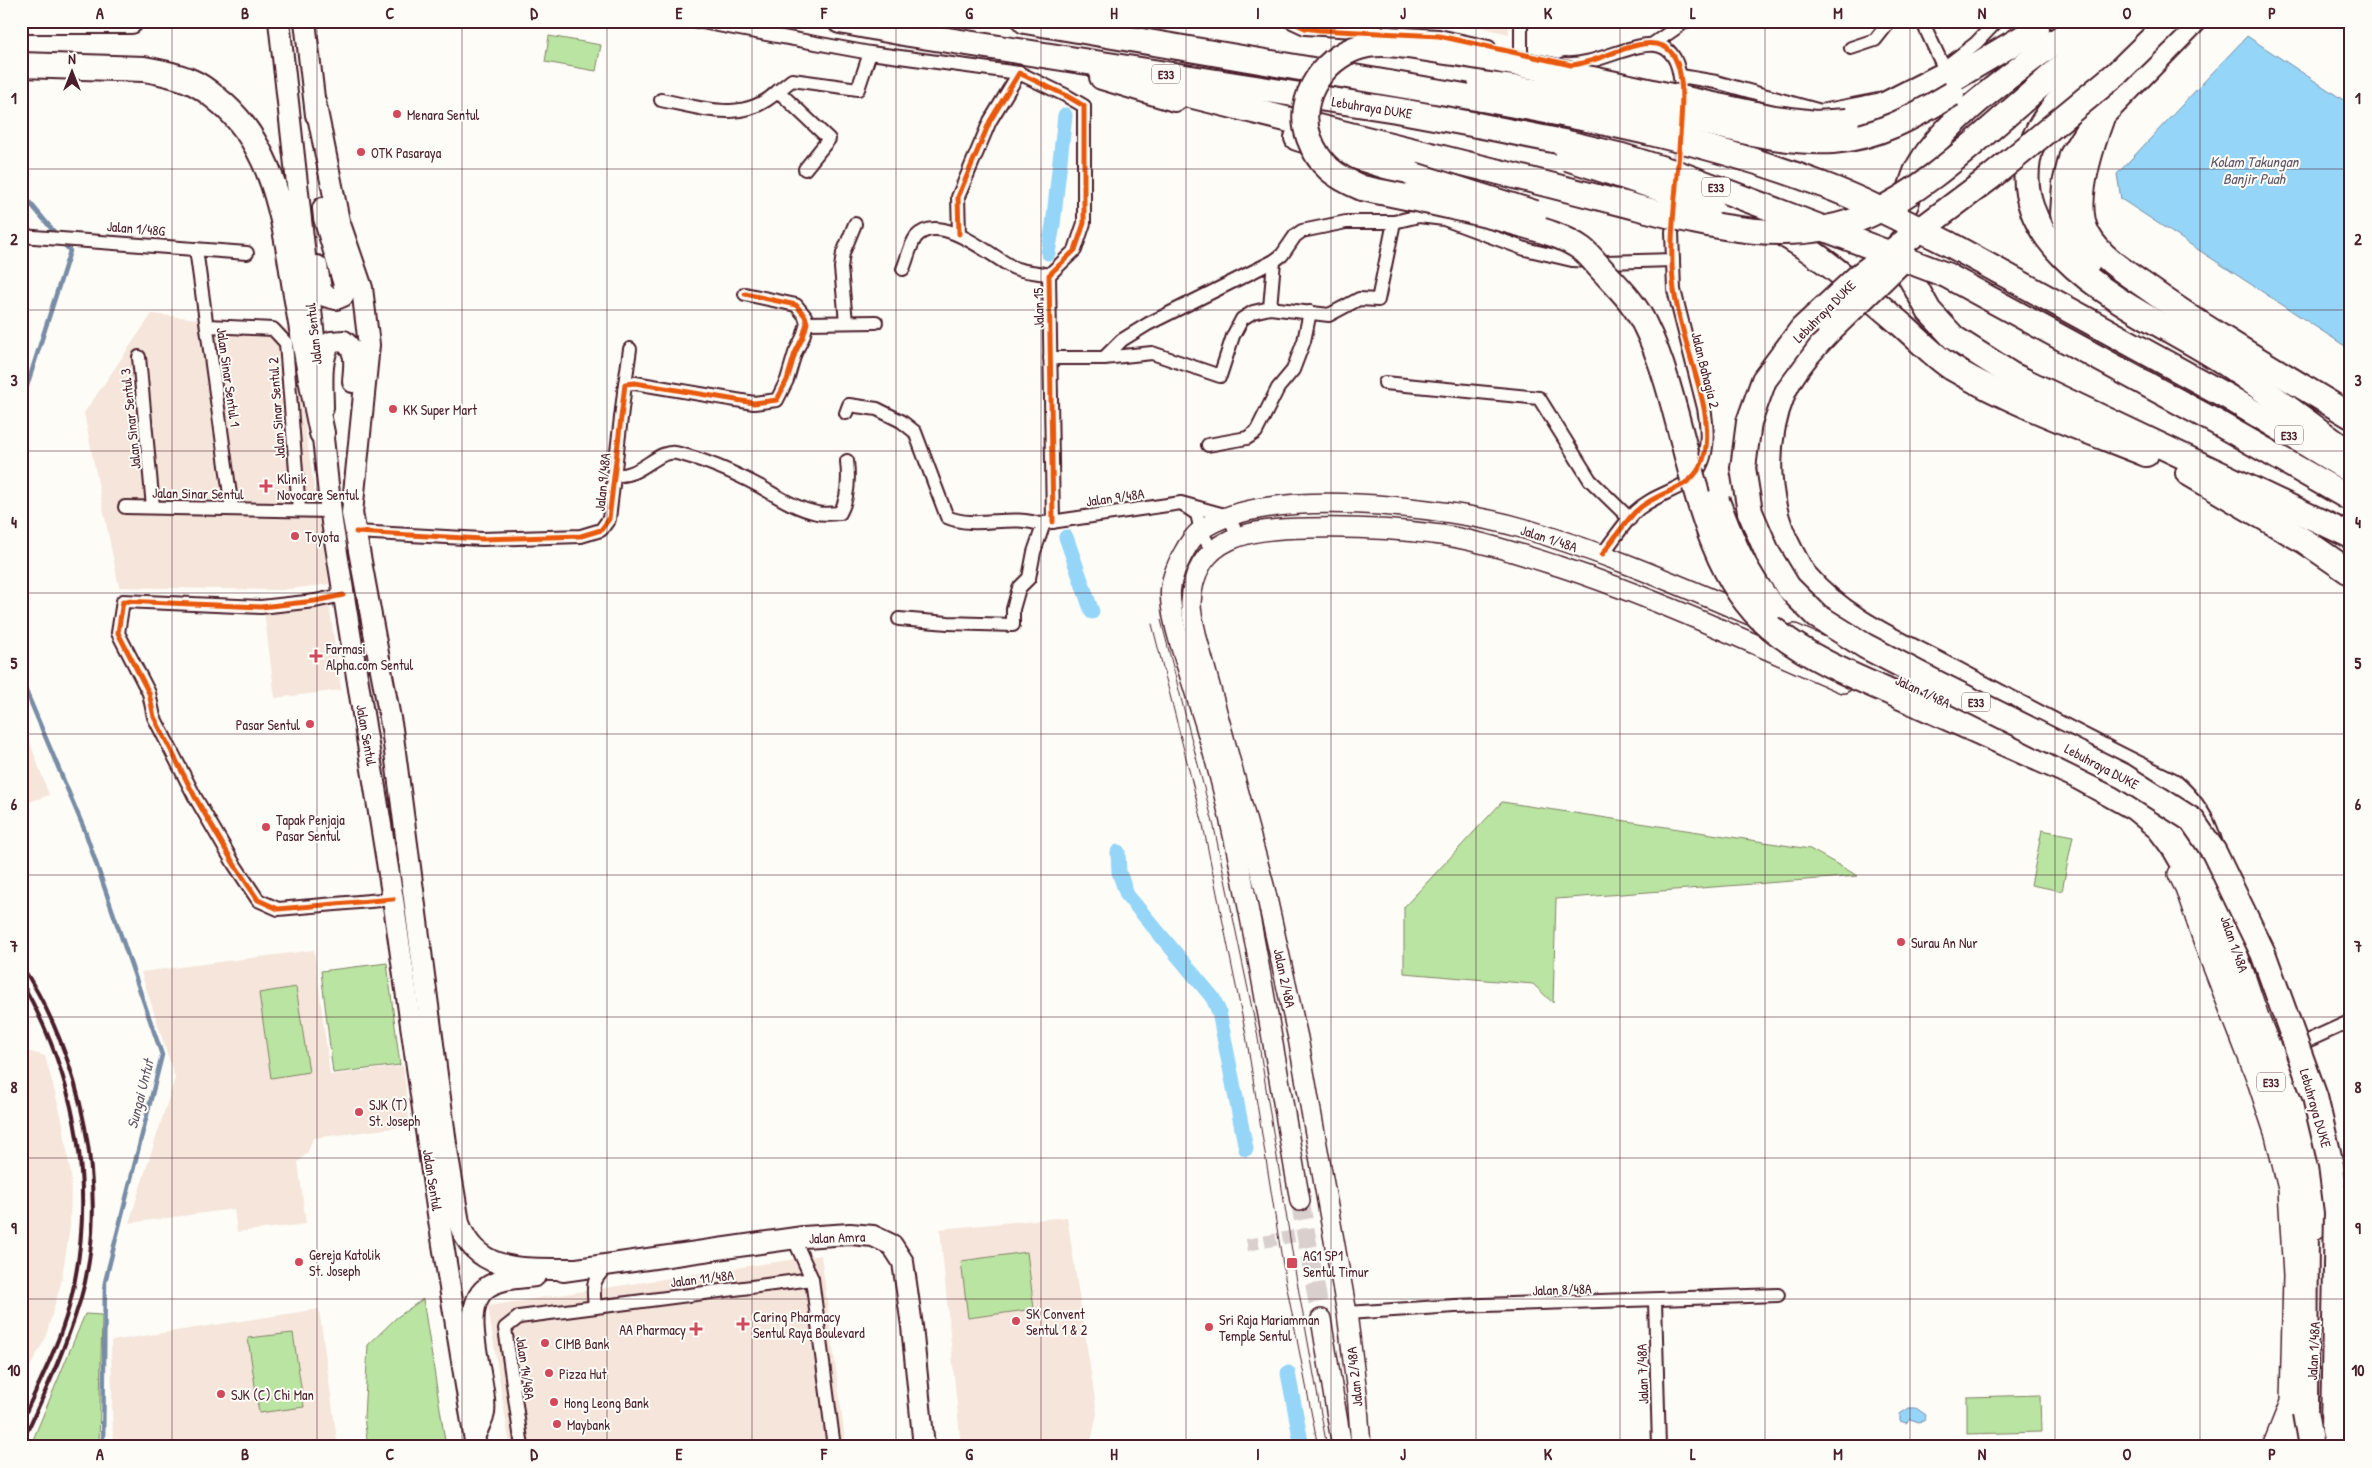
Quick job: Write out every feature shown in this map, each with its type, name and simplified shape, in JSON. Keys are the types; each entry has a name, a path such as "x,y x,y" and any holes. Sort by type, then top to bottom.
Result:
{"highway":[{"path":"22,21 132,21"},
{"name":"Lebuhraya DUKE","path":"840,21 1016,62 1396,110 1481,130 1562,142 1622,156 1680,174 1946,276 2216,422 2351,499"},
{"name":"Lebuhraya DUKE","path":"1025,21 1192,49 1294,69 1481,91 1688,142 1750,160 1826,186 1877,208 1949,244 2228,397 2351,471"},
{"path":"2084,21 2020,68 1960,118 1935,144 1917,170 1903,214 1901,240 1910,275 1929,311 1954,338 2012,375 2351,536"},
{"path":"1016,62 1499,172 1707,224 1775,232 1834,227 1870,214 1927,182 2114,21"},
{"path":"2137,21 2063,95 2032,143 2029,162 2030,198 2036,216 2062,256 2083,276 2224,363 2351,454"},
{"name":"Lebuhraya DUKE","path":"2170,21 2116,74 1991,177 1859,276 1802,328 1764,380 1749,422 1743,468 1750,512 1768,554 1788,588 1817,616 1865,646 2123,776 2192,820 2214,852 2263,953 2315,1097 2331,1165 2337,1212 2333,1430 2338,1447"},
{"path":"2120,300 2094,271 2069,231 2063,214 2063,197 2072,156 2087,131 2194,21"},
{"path":"1919,705 1826,664 1768,625 1738,591 1722,562 1700,501 1666,376 1645,324 1625,294 1582,249 1550,233 1494,216 1362,188 1344,180 1327,168 1315,155 1305,127 1308,96 1325,67 1340,55 1368,45 1399,46 1487,57 1774,118 1815,123 1847,121 1872,115 1926,95 2043,25"},
{"path":"1481,91 1554,93 1628,106 1734,129 1809,140 1834,141 1883,130 1902,123 1952,94 2043,25"},
{"path":"1016,62 1249,121 1325,148 1497,200 1565,224 1596,243 1642,291 1658,319 1681,375 1715,496 1737,554 1755,586 1783,620 1832,656 1919,705"},
{"path":"21,65 144,69 164,73 193,82 212,94 235,116 255,142 275,186 291,262 322,433"},
{"path":"2102,117 2090,150 2083,182 2082,209 2088,235 2114,264 2166,302 2351,416"},
{"path":"1481,130 1710,205 1732,209 1766,223 1797,242 1877,303 1951,367 2032,410 2285,510 2315,519"},
{"path":"1991,177 1967,205 1878,282 1830,330 1804,358 1784,392 1774,419 1769,457 1771,497 1782,534 1804,575 1834,606 1985,690 2171,785 2185,797 2198,814 2206,831 2222,907"},
{"path":"2171,464 2306,542 2351,573"},
{"name":"Lebuhraya DUKE","path":"1919,705 2075,775 2135,808 2159,828 2192,875 2202,896 2297,1151 2306,1222 2305,1412 2311,1447"}],"main road":[{"name":"Jalan Sentul","path":"280,21 331,511 393,899 438,1214 475,1442"},
{"name":"Jalan Sentul","path":"305,21 314,92 338,221 362,288 369,345 354,522 392,729 446,1144 459,1223 471,1246 494,1263 530,1268 575,1269"},
{"path":"287,87 321,289 325,296 336,299 343,296 344,290 324,218 314,92"},
{"path":"322,433 324,360 327,348 331,342 344,341 350,346 355,355 348,485 354,522"},
{"name":"Jalan 1/48A","path":"1228,516 1288,505 1355,503 1462,514 1521,528 1602,555 1665,579 1880,672 2082,764 2146,799 2168,818 2185,839 2222,907 2274,1056 2294,1103 2315,1190 2317,1273 2310,1406 2290,1447"},
{"name":"Jalan 2/48A","path":"1228,516 1201,530 1191,540 1171,586 1172,607 1181,648 1222,788 1245,892 1300,1201"},
{"name":"Jalan 1/48A","path":"1238,535 1293,528 1350,527 1442,535 1513,551 1610,583 1948,729 2101,797 2144,828 2169,857 2185,888 2207,952 2255,1075 2283,1162 2288,1190 2293,1276 2290,1402 2272,1447"},
{"name":"Jalan 2/48A","path":"1238,535 1212,551 1199,568 1191,605 1197,638 1269,908 1298,1038 1347,1313 1357,1393 1361,1447"},
{"name":"Jalan Amra","path":"575,1269 794,1239 850,1234 873,1236 892,1245 903,1262 912,1326 924,1447"},
{"path":"475,1442 484,1413 473,1320 477,1301 486,1288 504,1281 575,1269"},
{"name":"Jalan 2/48A","path":"1321,1319 1342,1447"}],"street":[{"path":"696,21 870,53 1016,62 958,197 959,234"},
{"path":"1290,21 1304,28 1319,30 1439,36 1560,64 1582,64 1634,46 1653,44 1663,46 1671,52 1678,62 1681,90"},
{"path":"1520,21 1521,54"},
{"path":"1653,44 1686,21"},
{"path":"1851,48 1874,40 1890,21"},
{"path":"1922,21 1944,68"},
{"path":"1681,76 1716,82 1820,111 1884,99 1944,68 1976,43 1997,21"},
{"path":"661,100 728,113 766,103 792,80 858,88 870,53"},
{"name":"Jalan 15","path":"899,619 1013,625 1014,609 1020,588 1029,578 1032,559 1047,523 1050,358 1049,275 1075,250 1084,223 1084,106 1016,62"},
{"path":"778,91 829,139 805,169"},
{"name":"Jalan Bahagia 2","path":"1602,555 1636,512 1660,495 1690,479 1702,462 1707,449 1707,426 1704,408 1674,290 1672,232 1676,204"},
{"path":"1104,358 1122,340 1148,324 1274,261 1282,255 1295,236 1302,231 1346,222 1394,222 1418,216 1444,219 1525,249 1572,260 1606,262 1673,260"},
{"path":"1050,358 1104,358 1152,353 1220,376 1233,336 1242,319 1253,312 1270,308 1329,315 1359,299 1378,300 1394,222"},
{"path":"846,322 841,268 844,253 855,224"},
{"path":"903,269 916,237 930,229 959,234 981,246 1013,268 1049,275"},
{"name":"Jalan 1/48G","path":"26,236 247,253"},
{"name":"Jalan Sinar Sentul 1","path":"196,248 232,509"},
{"path":"1270,308 1274,261"},
{"path":"626,384 635,383 754,404 777,400 787,380 792,360 807,323 802,310 796,305 745,294"},
{"path":"1208,445 1247,438 1256,432 1278,388 1293,370 1304,341 1310,312"},
{"path":"807,323 876,322"},
{"name":"Jalan Sinar Sentul 2","path":"207,326 273,329 286,343 299,510"},
{"name":"Jalan 9/48A","path":"354,522 482,539 581,536 601,530 609,519 630,349"},
{"name":"Jalan Sinar Sentul 3","path":"139,357 153,507"},
{"path":"1384,383 1539,398 1590,480 1630,519"},
{"name":"Jalan 9/48A","path":"846,413 849,405 878,409 893,416 915,432 947,517 957,521 1024,520 1047,523 1181,503 1228,516"},
{"path":"614,475 624,477 652,461 674,453 713,464 785,501 817,513 840,513 845,504 849,478 847,461"},
{"path":"1181,503 1197,514 1201,530 1212,551"},
{"name":"Jalan Sinar Sentul","path":"125,507 331,511"},
{"path":"1228,516 1238,535"},
{"path":"343,594 315,601 261,607 123,601 118,633 149,693 154,717 195,797 234,864 258,900 278,910 393,899"},
{"path":"2274,1056 2351,1021"},
{"path":"794,1239 812,1279 834,1447"},
{"path":"595,1307 593,1286 598,1274 610,1264"},
{"name":"Jalan 11/48A","path":"595,1307 812,1279"},
{"name":"Jalan 8/48A","path":"1347,1313 1456,1306 1655,1301 1778,1295"},
{"name":"Jalan 7/48A","path":"1655,1301 1659,1447"},
{"name":"Jalan 14/48A","path":"522,1447 505,1328 519,1317 595,1307"}],"shaded area":[{"path":"1455,21 1509,21 1509,34"},
{"path":"152,314 290,329 329,584 281,590 119,587 84,413"},
{"path":"329,603 341,690 275,698 264,611"},
{"path":"21,718 49,795 21,805"},
{"path":"314,950 330,1075 403,1066 410,1126 313,1138 308,1152 298,1162 306,1224 237,1232 234,1209 129,1223 175,1078 141,972"},
{"path":"21,1049 45,1056 62,1119 71,1177 70,1227 61,1283 45,1339 21,1383"},
{"name":"SK Convent Sentul 1 & 2","path":"1067,1217 1097,1413 1090,1447 961,1447 940,1229"},
{"path":"821,1255 846,1447 510,1447 488,1306"},
{"name":"SJK (C) Chi Man","path":"319,1309 338,1447 113,1447 111,1341"}],"green space":[{"path":"549,36 601,45 596,71 545,62"},
{"path":"1502,802 1810,849 1858,876 1556,899 1553,1003 1533,984 1404,973 1404,907"},
{"path":"2042,830 2073,836 2062,891 2031,885"},
{"path":"387,963 400,1065 333,1073 321,971"},
{"path":"296,987 309,1072 271,1078 259,993"},
{"path":"1027,1252 1034,1309 968,1318 961,1261"},
{"path":"423,1299 446,1447 368,1447 364,1417 368,1345 396,1318"},
{"path":"85,1314 102,1315 99,1447 30,1447"},
{"path":"293,1333 304,1407 259,1413 248,1338"},
{"path":"2040,1395 2041,1432 1967,1434 1967,1397"}],"water":[{"name":"Kolam Takungan Banjir Puah","path":"2247,36 2351,105 2351,350 2121,199 2117,174"},
{"path":"1909,1408 1916,1408 1926,1415 1925,1419 1919,1422 1910,1419 1906,1423 1900,1421 1900,1414"}],"waterway":[{"path":"1048,253 1053,225 1065,115"},
{"name":"Sungai Untut","path":"21,192 70,251 25,392 21,411"},
{"path":"1066,537 1092,612"},
{"name":"Sungai Untut","path":"21,679 85,831 162,1055 105,1282 103,1447"},
{"path":"1118,852 1119,872 1127,895 1213,998 1219,1012 1246,1149"},
{"path":"1288,1373 1302,1447"}],"tunnel":[{"path":"1677,176 1679,136"},
{"path":"1300,1201 1321,1319"},
{"path":"1247,1245 1306,1234"}],"tram line":[{"path":"1161,620 1214,827 1257,1032 1296,1276 1327,1447"},
{"path":"1152,624 1203,825 1246,1035 1285,1278 1318,1447"}],"railway":[{"path":"21,965 42,1001 60,1040 74,1083 85,1127 91,1172 93,1217 89,1260 80,1301 68,1338 21,1444"},
{"path":"21,981 41,1019 57,1058 69,1098 77,1139 82,1181 82,1222 78,1265 69,1307 53,1351 21,1423"}],"cycle path":[{"path":"1290,21 1305,28 1319,30 1439,36 1571,65 1594,60 1642,44 1663,46 1672,53 1681,78 1682,93 1673,220 1672,273 1680,320 1704,408 1707,440 1703,461 1691,478 1682,485 1640,507 1626,522 1602,555"},
{"path":"959,234 958,197 990,121 1019,73 1084,106 1084,223 1075,250 1049,275 1053,522"},
{"path":"356,532 482,539 581,536 601,530 609,519 625,384 635,383 754,403 777,400 787,380 795,353 803,337 807,323 805,316 796,305 745,294"},
{"path":"343,595 315,601 261,607 123,601 118,633 149,693 154,717 195,797 234,864 258,900 278,909 393,899"}],"place":[{"name":"Menara Sentul","path":"397,114"},
{"name":"OTK Pasaraya","path":"361,152"},
{"name":"KK Super Mart","path":"393,409"},
{"name":"Klinik Novocare Sentul","path":"266,486"},
{"name":"Toyota","path":"295,536"},
{"name":"Farmasi Alpha.com Sentul","path":"316,656"},
{"name":"Pasar Sentul","path":"310,724"},
{"name":"Tapak Penjaja Pasar Sentul","path":"266,827"},
{"name":"Surau An Nur","path":"1901,942"},
{"name":"SJK (T) St. Joseph","path":"359,1112"},
{"name":"Gereja Katolik St. Joseph","path":"299,1262"},
{"name":"AG1 SP1 Sentul Timur","path":"1292,1263"},
{"name":"SK Convent Sentul 1 & 2","path":"1016,1321"},
{"name":"Caring Pharmacy Sentul Raya Boulevard","path":"743,1324"},
{"name":"Sri Raja Mariamman Temple Sentul","path":"1209,1327"},
{"name":"AA Pharmacy","path":"696,1329"},
{"name":"CIMB Bank","path":"545,1343"},
{"name":"Pizza Hut","path":"549,1373"},
{"name":"SJK (C) Chi Man","path":"221,1394"},
{"name":"Hong Leong Bank","path":"554,1402"},
{"name":"Maybank","path":"557,1424"}]}
